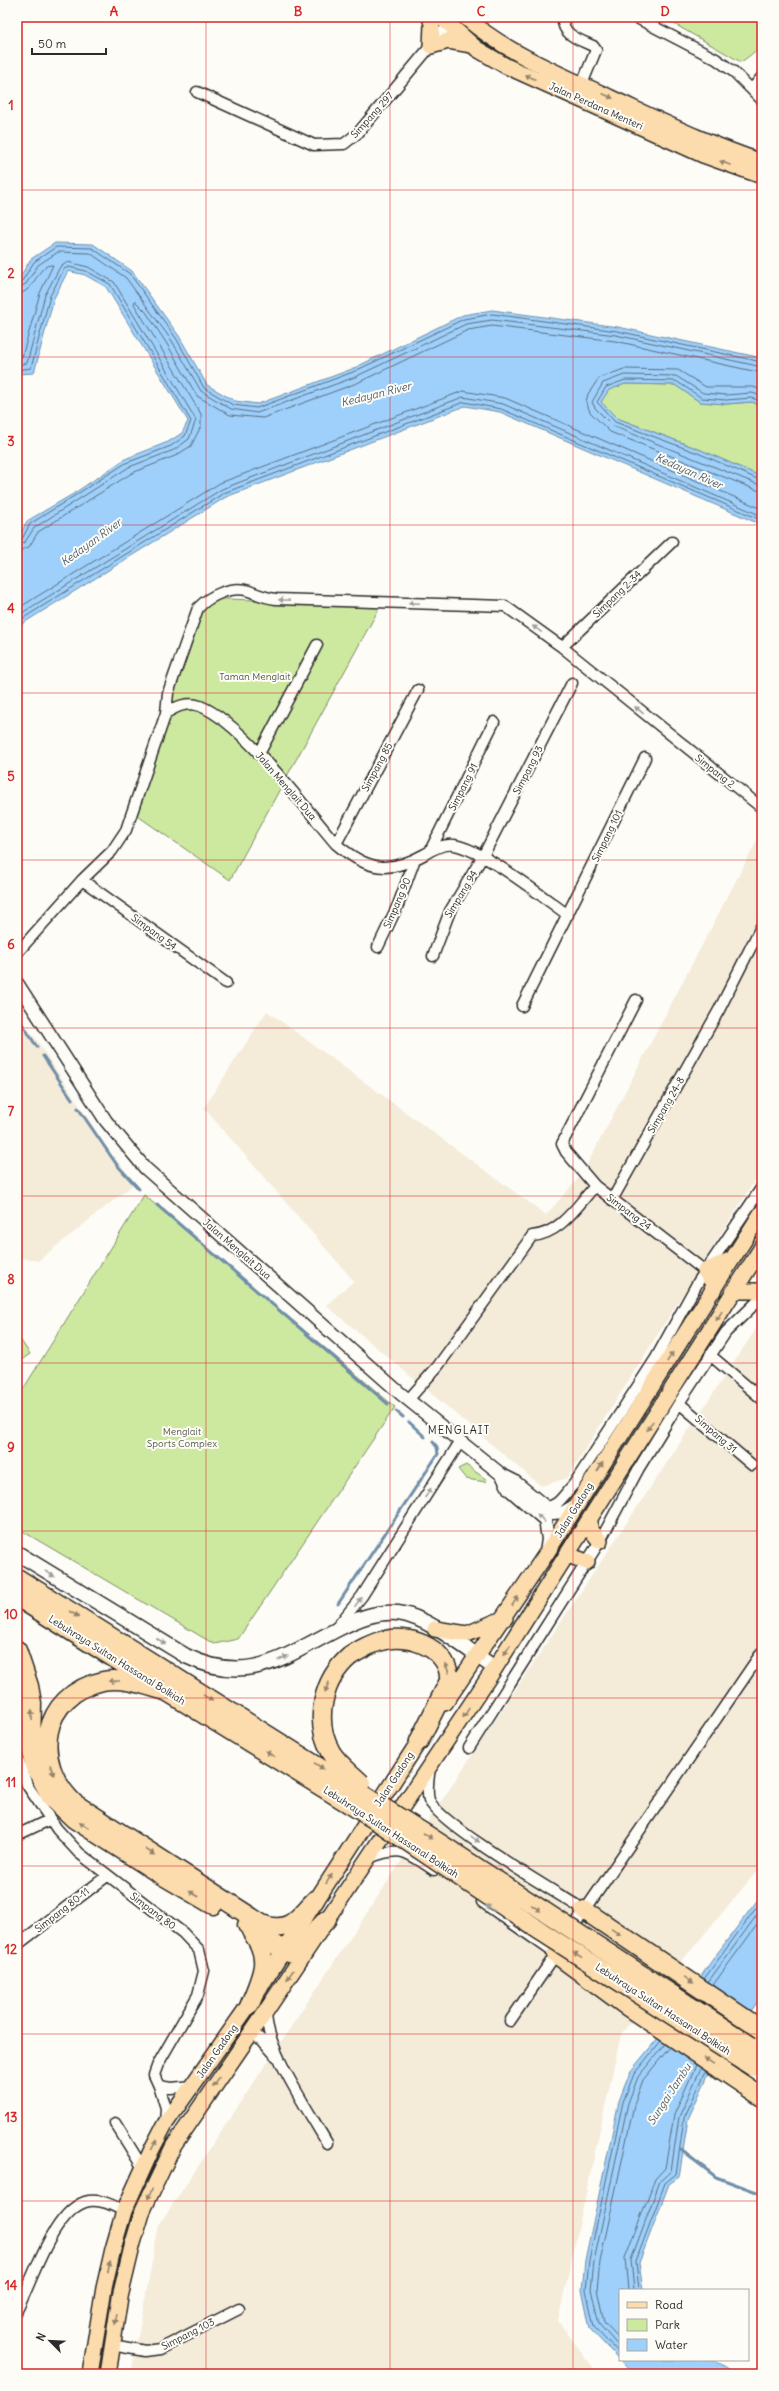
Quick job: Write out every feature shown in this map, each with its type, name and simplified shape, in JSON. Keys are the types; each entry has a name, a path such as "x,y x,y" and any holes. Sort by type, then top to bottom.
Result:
{"highway":[{"name":"Lebuhraya Sultan Hassanal Bolkiah","path":"17,1578 171,1684 542,1932 760,2061"},
{"name":"Lebuhraya Sultan Hassanal Bolkiah","path":"17,1597 171,1684 407,1822 760,2061"},
{"path":"407,1822 338,1762 327,1743 322,1723 325,1692 334,1673 350,1656 373,1643 396,1638 420,1644 440,1655 450,1671 449,1681 419,1741"},
{"path":"17,1650 29,1686 32,1703 31,1748 34,1764 51,1797 62,1810 158,1874 246,1924 289,1953 295,1953 328,1920"},
{"path":"171,1684 105,1681 90,1685 69,1697 54,1716 47,1734 48,1758 51,1770 61,1789 74,1803 262,1924 276,1928 284,1928 292,1923 315,1900"},
{"path":"584,1910 762,2030"},
{"path":"246,1924 258,1941 264,1959 263,1972 250,2004"},
{"path":"556,1954 625,2005 762,2097"}],"main road":[{"path":"430,17 432,24 431,46 448,41 473,45"},
{"name":"Jalan Perdana Menteri","path":"465,17 504,47 707,142 762,162"},
{"name":"Jalan Perdana Menteri","path":"448,19 473,45 506,66 703,155 762,176"},
{"name":"Jalan Gadong","path":"90,2374 104,2288 124,2211 165,2124 250,2004 315,1900 419,1741 505,1618 762,1212"},
{"name":"Jalan Gadong","path":"108,2374 112,2345 131,2250 143,2210 173,2147 194,2112 251,2033 328,1920 495,1668 762,1247"},
{"path":"713,1291 712,1282 705,1271 733,1258"},
{"path":"748,1269 762,1285"},
{"path":"735,1291 762,1291"},
{"path":"590,1520 590,1528 600,1541"},
{"path":"17,1554 186,1656 204,1665 238,1670 256,1667 290,1654 354,1620 384,1613 399,1613 418,1619 495,1668"},
{"path":"568,1555 587,1562"},
{"path":"435,1629 467,1634 505,1618"}],"street":[{"path":"563,17 563,26 567,32 593,46 596,50 582,84"},
{"path":"635,17 716,59 734,72 762,100"},
{"name":"Simpang 297","path":"197,92 314,145 344,144 358,133 431,46 448,19"},
{"path":"752,89 762,77"},
{"name":"Simpang 2-34","path":"562,647 672,542"},
{"name":"Simpang 2","path":"166,713 168,693 198,608 204,601 223,592 248,590 265,598 276,599 505,606 562,647 669,735 762,808"},
{"path":"259,754 317,645"},
{"name":"Simpang 93","path":"483,856 572,683"},
{"name":"Simpang 85","path":"336,844 418,690"},
{"name":"Jalan Menglait Dua","path":"166,713 178,706 187,704 199,706 226,723 259,754 336,844 346,852 380,868 394,867 443,846 454,845 483,856 568,914"},
{"path":"17,953 82,880 112,851 126,830 166,713"},
{"name":"Simpang 91","path":"430,851 494,722"},
{"name":"Simpang 101","path":"568,914 645,758"},
{"name":"Simpang 94","path":"432,956 450,911 483,856"},
{"name":"Simpang 90","path":"378,947 398,905 415,859"},
{"name":"Simpang 54","path":"82,880 226,983"},
{"path":"522,1006 568,914"},
{"name":"Simpang 24-8","path":"612,1200 719,1010 762,925"},
{"name":"Jalan Menglait Dua","path":"17,983 106,1121 145,1168 408,1400 502,1475 514,1481 545,1507 558,1514 577,1504"},
{"name":"Simpang 24","path":"636,1000 562,1144 566,1152 595,1186 705,1271"},
{"path":"408,1400 424,1378 438,1366 532,1236 549,1233 565,1219 595,1186"},
{"path":"545,1507 556,1505 574,1484 656,1358 705,1271 762,1187"},
{"path":"469,1748 600,1541 639,1468 710,1355 726,1332 762,1297"},
{"path":"710,1355 762,1399"},
{"name":"Simpang 31","path":"679,1403 752,1465"},
{"path":"333,1632 362,1596 460,1442"},
{"name":"Jalan Menglait Dua","path":"502,1475 509,1489 545,1520 548,1539 546,1554"},
{"path":"510,2021 584,1910 762,1652"},
{"name":"Simpang 80","path":"17,1756 27,1785 50,1820 80,1853 107,1876 192,1941 203,1961 202,1982 198,1995 155,2070 154,2080 159,2086 166,2108 165,2124"},
{"path":"430,1766 429,1798 440,1814 498,1856 584,1910"},
{"path":"17,1836 50,1820"},
{"path":"369,1858 393,1850 409,1854 556,1954"},
{"name":"Simpang 80-11","path":"17,1945 107,1876"},
{"path":"266,2011 268,2028 279,2058 327,2143"},
{"path":"251,2033 262,2040 279,2058"},
{"path":"159,2086 171,2088 192,2086"},
{"path":"115,2123 143,2168"},
{"path":"17,2310 41,2256 58,2227 73,2209 91,2201 104,2202 124,2211"},
{"name":"Simpang 103","path":"112,2345 145,2350 160,2348 239,2308"}],"shaded area":[{"path":"762,831 762,1169 567,1478 541,1486 326,1305 354,1281 204,1108 267,1011 546,1215 582,1174"},
{"path":"17,1015 38,1042 110,1152 135,1183 38,1261 17,1257"},
{"path":"762,1314 762,1865 621,2034 558,2321 598,2374 131,2374 159,2225 760,1323 757,1320"}],"green space":[{"path":"662,17 762,17 760,44 754,52 741,62"},
{"path":"625,384 675,385 700,402 726,404 752,402 762,406 762,477 701,450 617,418 601,402 608,390"},
{"name":"Taman Menglait","path":"202,598 381,605 230,880 129,810"},
{"name":"Menglait Sports Complex","path":"144,1195 395,1407 238,1639 214,1644 17,1528 17,1399"},
{"path":"17,1335 30,1354 17,1363"},
{"path":"466,1465 487,1480 486,1482 466,1479 458,1469"}],"water":[{"name":"Kedayan River","path":"55,243 93,244 132,271 179,336 207,385 235,401 258,404 352,369 463,315 492,310 618,327 762,358 762,406 752,402 726,404 700,402 675,385 625,384 609,390 601,402 617,418 701,450 762,477 762,528 755,522 500,412 465,406 226,497 17,627 17,540 27,521 73,494 125,459 168,442 182,433 188,421 106,287 85,275 68,271 54,298 34,373 18,374 18,280 31,259"},
{"name":"Sungai Jambu","path":"762,1894 762,1995 709,2073 688,2119 679,2177 669,2184 639,2263 643,2289 619,2289 619,2359 590,2329 582,2290 585,2260 619,2101 630,2072 658,2038 713,1959"},
{"path":"621,2361 715,2361 735,2374 633,2374"}],"waterway":[{"path":"17,1016 37,1047"},
{"path":"43,1056 72,1099"},
{"path":"78,1108 117,1165 139,1189"},
{"path":"157,1205 388,1404"},
{"path":"396,1411 403,1417"},
{"path":"409,1422 425,1437"},
{"path":"338,1604 438,1454 437,1447 433,1442"},
{"path":"681,2150 716,2177 762,2194"}],"district":[{"name":"MENGLAIT","path":"459,1430"}]}
